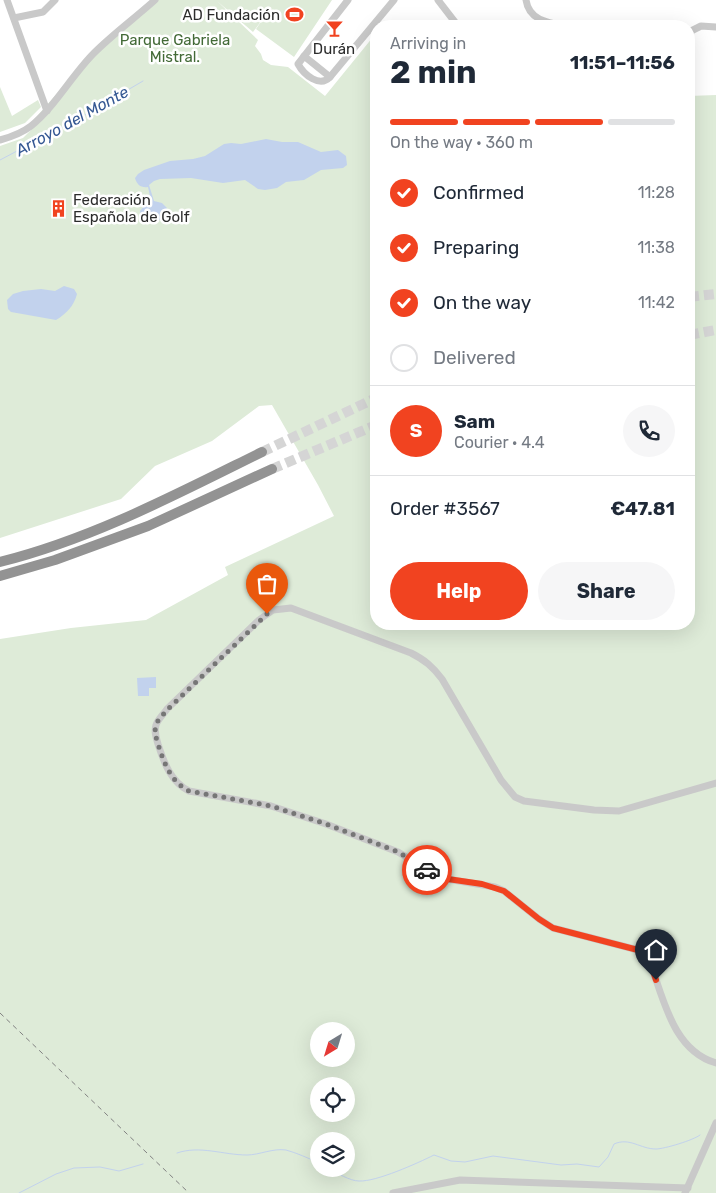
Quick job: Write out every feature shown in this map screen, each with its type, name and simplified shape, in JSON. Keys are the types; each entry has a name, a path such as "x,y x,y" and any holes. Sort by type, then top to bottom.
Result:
{"highway":[{"path":"3,561 51,547 114,523 262,452"},
{"path":"0,577 91,548 148,526 272,469"}],"street":[{"path":"7,0 46,110"},
{"path":"14,18 43,12 56,0"},
{"path":"0,140 18,134 30,126 95,52 155,0"},
{"path":"348,0 298,64 300,68 316,81 326,82 370,29"},
{"path":"378,20 394,0"},
{"path":"438,0 452,20"},
{"path":"526,0 530,12 540,20"},
{"path":"695,29 702,26 716,26"},
{"path":"304,56 330,78"},
{"path":"716,783 619,811 538,803 515,797 501,780 442,679 429,664 411,653 291,608 274,610 260,620 168,709 156,723 155,733 164,763 174,780 181,787 189,791 271,806 326,824 398,852 441,878 495,887 504,891 553,928 638,950 651,965 677,1032 695,1053 716,1063"},
{"path":"697,1168 716,1122"},
{"path":"393,1193 460,1180 686,1190 716,1133"}],"green space":[{"name":"Parque Gabriela Mistral.","path":"156,0 332,0 294,57 256,29 265,16 253,32 217,1 258,40 255,46 263,60 271,65 288,67 325,96 370,41 370,630 695,630 695,96 716,95 716,1193 0,1193 0,639 71,628 146,620 228,575 225,567 334,516 272,405 259,406 212,441 155,466 121,499 0,538 0,146 23,138 31,130 30,124 76,72"},
{"path":"0,87 12,116 38,100 41,107 25,123 0,132"}],"water":[{"path":"266,139 298,142 321,152 338,150 346,156 347,165 343,168 321,170 304,180 286,182 277,188 265,190 258,189 245,180 223,183 191,178 160,179 149,185 154,201 162,203 167,208 167,216 163,220 154,219 147,222 141,215 140,211 151,201 148,187 140,186 135,178 144,170 170,161 205,156 224,144 241,144"},
{"path":"64,286 74,289 77,294 69,309 56,320 11,312 8,309 7,300 13,294 41,289 55,291"},
{"path":"156,677 156,688 149,688 149,696 138,696 137,678"}],"waterway":[{"name":"Arroyo del Monte","path":"0,160 85,115 143,81"},
{"path":"346,1177 359,1181 376,1178 418,1163 434,1155 451,1161 465,1162 493,1156 561,1165 577,1164 599,1167 608,1157 614,1144 620,1142 660,1149 686,1142 700,1135"},
{"path":"177,1153 203,1150 247,1155 286,1150 310,1159"},
{"path":"19,1193 56,1174 74,1168 100,1167 119,1171 143,1164"}],"tunnel":[{"path":"695,296 716,294"},
{"path":"695,334 716,330"},
{"path":"262,452 370,401"},
{"path":"272,469 370,428"}],"railway":[{"path":"0,1013 189,1193"}],"way so far":[{"path":"267,614 168,709 156,723 155,733 164,763 174,780 181,787 189,791 271,806 326,824 398,852 427,870"}],"place":[{"name":"AD Fundación","path":"294,15"},
{"name":"Durán","path":"334,28"},
{"name":"Federación Española de Golf","path":"59,209"}],"route":[{"path":"427,870 441,878 482,884 504,891 553,928 638,950 651,965 656,980"}]}
